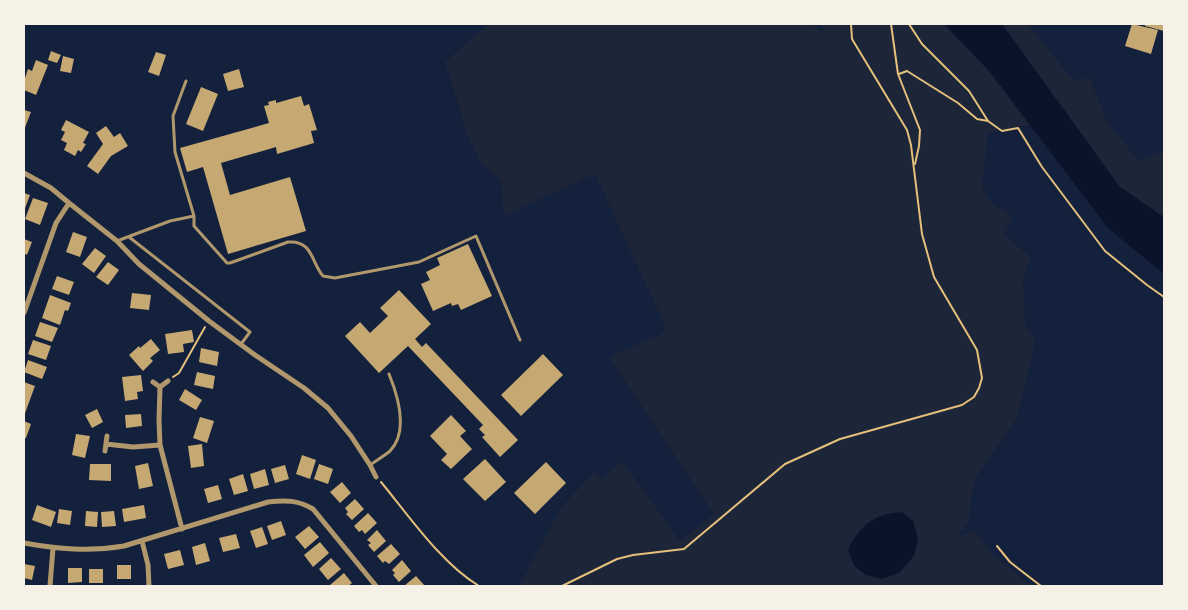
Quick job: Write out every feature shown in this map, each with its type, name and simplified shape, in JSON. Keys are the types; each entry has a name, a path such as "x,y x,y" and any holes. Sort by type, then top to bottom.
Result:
{"street":[{"path":"24,174 51,188 117,241 139,264 209,321 304,388 328,408 351,436 376,476"},
{"path":"24,313 56,223 69,203"},
{"path":"160,386 168,381"},
{"path":"153,382 160,386"},
{"path":"160,386 158,420 160,445 182,528"},
{"path":"105,451 107,436"},
{"path":"106,444 133,447 160,445"},
{"path":"24,543 53,548 105,549 142,541 268,502 293,500 304,503 313,509 376,586"},
{"path":"142,541 148,565 149,586"},
{"path":"50,586 53,548"}],"lane":[{"path":"186,81 173,116 175,152 194,216 194,226 227,263 288,242 296,242 306,247 314,258 319,271 328,278 354,275 419,262 476,236 520,340"},
{"path":"117,241 170,221 194,216"},
{"path":"129,237 250,332 241,344"},
{"path":"370,465 389,451 396,443 399,432 397,398 389,374"}],"path":[{"path":"562,586 617,559 684,548 786,464 840,439 953,408 962,405 974,397 982,378 977,350 934,277 922,234 912,146 907,130 852,39 851,24"},
{"path":"890,24 898,74 920,130 919,146 914,166"},
{"path":"909,24 922,44 969,91 988,121 1002,131 1018,128 1042,168 1105,250 1147,286 1164,297"},
{"path":"898,74 907,71 958,103 977,119 988,121"},
{"path":"168,381 179,373 209,321"},
{"path":"376,476 436,548 466,579 479,586"},
{"path":"997,546 1010,562 1040,586"}],"shaded area":[{"path":"488,24 813,24 824,36 821,24 1028,24 1073,80 1090,78 1107,122 1139,161 1164,152 1164,255 1047,122 988,133 982,186 992,204 1013,216 1004,234 1030,257 1023,283 1025,325 1035,341 1017,418 974,480 968,524 958,533 962,536 974,530 993,555 1032,586 567,586 566,582 555,586 519,586 562,506 594,473 602,479 622,461 680,541 714,514 609,357 662,334 666,328 595,174 505,215 500,179 481,163 468,136 445,62"},
{"path":"944,24 1002,24 1120,187 1164,217 1164,274 1107,227 989,71"},
{"path":"902,512 913,521 918,538 914,556 899,573 882,579 866,575 854,566 848,550 853,541 869,522 883,515"}],"building":[{"path":"1132,24 1158,30 1151,54 1125,46"},
{"path":"1145,24 1164,24 1164,31 1145,26"},
{"path":"51,51 61,55 57,63 48,60"},
{"path":"156,52 166,55 159,76 148,72"},
{"path":"63,56 74,59 71,73 60,71"},
{"path":"36,60 48,65 36,95 24,90 24,81 28,69 32,71"},
{"path":"239,69 244,87 228,91 223,74"},
{"path":"201,87 218,94 203,131 186,124"},
{"path":"301,96 304,106 309,104 317,130 311,131 314,143 277,154 276,147 221,163 230,195 290,177 306,231 228,254 203,167 187,172 180,148 269,123 264,106 269,105 268,102 276,100 276,103"},
{"path":"24,110 31,112 24,130"},
{"path":"66,120 89,132 83,143 86,144 81,152 78,150 75,156 64,150 67,143 61,140 65,132 61,130"},
{"path":"106,126 114,137 120,133 128,146 111,156 98,174 87,166 103,144 96,133"},
{"path":"24,193 30,195 24,211"},
{"path":"33,198 48,203 40,225 25,219"},
{"path":"73,232 87,237 80,257 66,252"},
{"path":"24,239 32,242 27,255 24,253"},
{"path":"468,244 492,296 461,310 458,304 452,306 451,303 433,311 421,284 430,280 426,272 440,265 437,258"},
{"path":"95,248 106,256 94,273 82,264"},
{"path":"108,262 119,270 108,285 96,277"},
{"path":"57,276 74,282 69,295 52,289"},
{"path":"399,290 431,324 415,339 422,347 426,343 518,440 500,457 482,437 485,435 479,429 483,425 408,346 379,373 345,336 360,322 370,333 388,316 380,308"},
{"path":"132,293 151,295 149,310 130,308"},
{"path":"50,295 71,303 68,311 65,310 60,325 42,318"},
{"path":"40,322 58,328 52,342 35,336"},
{"path":"192,330 194,342 183,344 184,352 168,354 165,334"},
{"path":"151,339 160,350 150,358 153,361 143,371 129,355"},
{"path":"33,340 51,346 46,360 28,354"},
{"path":"201,348 219,352 217,366 199,362"},
{"path":"543,354 563,375 521,416 501,395"},
{"path":"28,360 47,367 42,379 24,372"},
{"path":"197,372 215,376 213,389 194,385"},
{"path":"141,375 143,391 137,392 138,399 125,401 122,377"},
{"path":"24,382 35,386 24,416"},
{"path":"185,389 202,400 196,410 179,400"},
{"path":"97,409 103,422 92,428 85,415"},
{"path":"141,414 142,426 126,428 125,415"},
{"path":"451,415 466,431 460,436 472,449 451,469 441,460 447,454 430,436"},
{"path":"200,417 214,421 207,443 193,438"},
{"path":"24,421 31,424 26,438 24,438"},
{"path":"76,434 90,436 85,458 72,455"},
{"path":"202,444 204,466 191,468 188,446"},
{"path":"302,455 316,460 310,479 296,474"},
{"path":"485,459 506,482 485,501 463,479"},
{"path":"546,462 566,483 535,514 514,493"},
{"path":"148,463 153,486 139,489 135,466"},
{"path":"90,464 111,464 111,481 89,480"},
{"path":"319,464 333,469 328,484 314,479"},
{"path":"285,465 289,479 275,483 271,469"},
{"path":"265,469 269,485 254,489 250,474"},
{"path":"243,474 248,491 234,495 229,479"},
{"path":"342,482 351,493 340,503 330,492"},
{"path":"218,485 222,499 208,503 204,489"},
{"path":"355,499 364,509 352,520 346,514 348,512 345,508"},
{"path":"37,505 56,512 51,527 32,520"},
{"path":"144,505 146,518 124,522 122,509"},
{"path":"59,509 72,511 70,525 57,523"},
{"path":"86,511 98,512 97,527 85,526"},
{"path":"114,511 116,526 102,527 101,512"},
{"path":"368,513 377,523 365,534 362,530 359,532 354,526"},
{"path":"281,521 286,535 272,540 267,526"},
{"path":"309,526 319,537 305,549 295,537"},
{"path":"262,527 268,544 256,548 250,531"},
{"path":"377,530 386,541 374,552 368,545 371,543 367,540"},
{"path":"236,534 240,548 223,552 219,538"},
{"path":"320,542 329,553 313,567 304,555"},
{"path":"205,543 210,561 196,565 192,547"},
{"path":"391,544 400,554 389,564 385,561 383,563 377,556"},
{"path":"180,550 184,565 168,569 164,554"},
{"path":"331,558 341,569 328,580 319,569"},
{"path":"402,560 411,571 399,582 393,575 395,573 392,570"},
{"path":"24,564 35,566 32,580 24,578"},
{"path":"117,565 131,565 131,579 117,579"},
{"path":"68,568 82,568 82,582 68,583"},
{"path":"89,569 103,569 103,583 89,583"},
{"path":"344,573 352,583 348,586 330,585"},
{"path":"416,576 425,586 404,586"}]}
